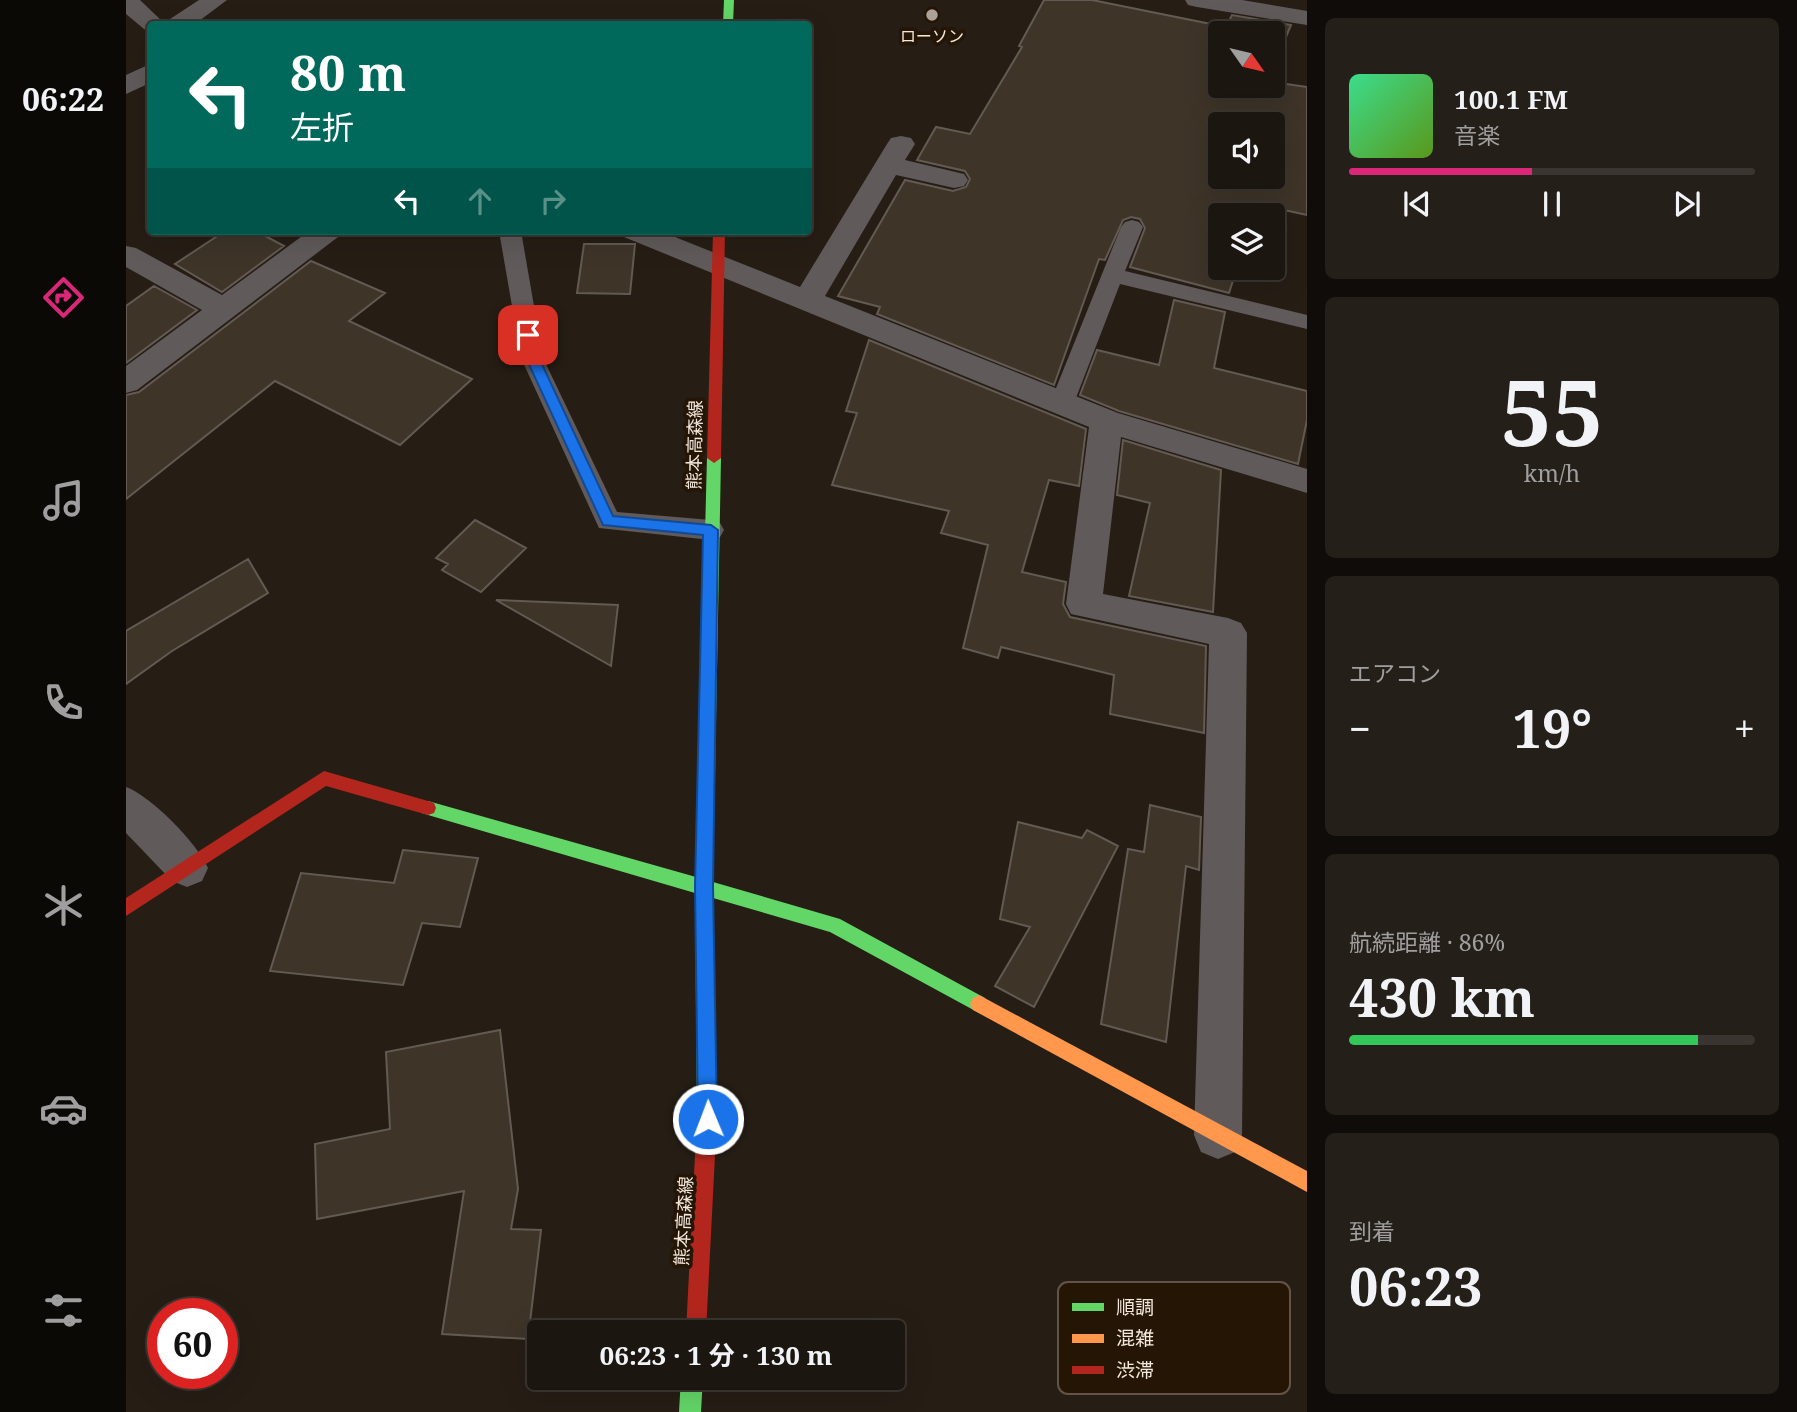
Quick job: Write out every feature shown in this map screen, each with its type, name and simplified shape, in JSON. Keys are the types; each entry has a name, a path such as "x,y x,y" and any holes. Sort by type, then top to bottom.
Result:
{"main road":[{"path":"728,21 729,0"},
{"name":"熊本高森線","path":"697,1320 708,1119 704,886 719,235"},
{"path":"126,908 324,778 834,925 1307,1182"},
{"path":"690,1412 691,1390"}],"street":[{"path":"184,21 215,0"},
{"path":"1198,0 1307,18"},
{"path":"126,1 149,21"},
{"path":"126,86 147,74"},
{"path":"808,299 895,154 954,180"},
{"path":"126,382 323,235"},
{"path":"644,235 1106,421 1307,481"},
{"path":"126,255 224,309"},
{"path":"1106,421 1084,604 1227,633 1219,1135"},
{"path":"126,805 187,869"}],"lane":[{"path":"1062,403 1132,227"},
{"path":"511,235 532,358 608,521 711,530"},
{"path":"1114,275 1307,322"}],"building":[{"path":"1044,0 1092,0 1208,23 1208,98 1285,98 1285,84 1307,87 1307,215 1285,210 1285,203 1208,203 1208,280 1233,280 1229,293 1130,267 1145,228 1140,219 1131,217 1123,220 1105,260 1099,259 1054,385 877,314 880,307 838,296 905,180 953,191 966,187 970,179 965,171 917,160 936,127 970,134 1022,47 1019,46"},
{"path":"1232,15 1267,21 1229,21"},
{"path":"1285,24 1291,25 1285,39"},
{"path":"219,235 263,235 284,246 222,292 175,264"},
{"path":"584,244 635,244 630,294 577,293"},
{"path":"311,261 385,293 349,321 472,379 400,445 275,381 126,499 126,395 139,392"},
{"path":"154,286 197,310 126,363 126,306"},
{"path":"1174,300 1225,312 1214,368 1307,391 1307,420 1298,464 1119,411 1080,395 1097,350 1159,365"},
{"path":"869,340 1086,429 1079,486 1049,480 1022,572 1066,582 1063,604 1070,617 1206,646 1204,733 1110,714 1114,675 1001,647 998,658 963,648 988,545 941,533 949,511 832,485 857,413 846,411"},
{"path":"1123,440 1221,470 1213,612 1129,596 1150,503 1117,495"},
{"path":"475,520 526,548 481,592 442,570 448,564 436,558"},
{"path":"248,559 268,593 172,651 126,684 126,631"},
{"path":"496,600 618,605 611,666"},
{"path":"1150,805 1201,817 1199,870 1186,866 1166,1042 1101,1024 1128,849 1144,852"},
{"path":"1018,822 1082,838 1087,830 1118,846 1034,1007 995,986 1030,927 1000,919"},
{"path":"403,850 478,858 460,927 422,923 403,985 270,971 301,873 394,883"},
{"path":"500,1030 518,1189 511,1229 541,1230 530,1320 527,1320 527,1339 442,1334 464,1191 317,1219 315,1144 390,1129 386,1052"}],"traffic: fast":[{"path":"728,21 729,0"},
{"path":"707,1116 704,886 714,458"},
{"path":"428,808 834,925 979,1004"},
{"path":"690,1412 691,1390"}],"traffic: slow":[{"path":"979,1004 1307,1182"}],"traffic: jam":[{"path":"714,458 719,235"},
{"path":"126,908 324,778 428,808"},
{"path":"697,1320 707,1116"}],"place":[{"name":"ローソン","path":"932,15"}],"route":[{"path":"528,335 532,358 608,521 711,530 704,886 708,1119"}]}
